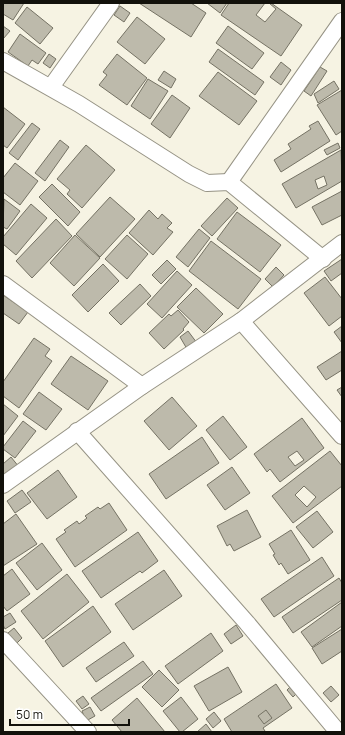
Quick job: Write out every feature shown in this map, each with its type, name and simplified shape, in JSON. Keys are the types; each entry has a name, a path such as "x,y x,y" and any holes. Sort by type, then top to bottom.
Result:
{"street":[{"path":"51,87 111,3"},
{"path":"229,182 342,21"},
{"path":"3,61 51,87 189,174 207,183 229,182 323,259"},
{"path":"3,485 142,386 242,321 342,243"},
{"path":"3,284 142,386"},
{"path":"242,321 342,436"},
{"path":"77,431 247,623 338,732"},
{"path":"3,640 88,732"}],"building":[{"path":"3,3 24,3 13,20 3,14"},
{"path":"139,3 191,3 206,13 191,37"},
{"path":"207,3 227,3 220,13"},
{"path":"229,3 265,3 256,15 265,22 276,9 269,3 271,3 302,25 281,56 221,15"},
{"path":"120,6 130,13 124,22 114,15"},
{"path":"27,7 53,28 40,44 15,23"},
{"path":"137,17 165,39 145,64 117,42"},
{"path":"3,26 10,31 3,39"},
{"path":"228,26 264,53 252,69 216,43"},
{"path":"20,34 46,53 38,64 32,60 28,66 8,52"},
{"path":"218,49 264,82 255,95 209,62"},
{"path":"49,54 56,59 50,68 43,63"},
{"path":"117,54 147,78 127,105 99,85 107,75 103,72"},
{"path":"281,62 291,70 281,85 270,77"},
{"path":"320,67 327,71 311,96 304,91"},
{"path":"164,71 176,79 171,88 158,80"},
{"path":"218,72 257,101 239,125 199,96"},
{"path":"148,79 168,91 150,119 131,106"},
{"path":"334,81 339,89 318,103 314,94"},
{"path":"342,90 342,131 336,135 317,105"},
{"path":"172,95 190,108 170,138 151,124"},
{"path":"3,107 25,124 7,148 3,145"},
{"path":"318,121 330,141 281,172 274,160 291,149 288,144 311,129 309,126"},
{"path":"32,123 40,129 18,160 9,153"},
{"path":"60,140 69,147 45,181 35,173"},
{"path":"338,143 340,148 327,155 324,150"},
{"path":"86,145 115,170 82,208 67,194 70,190 57,179"},
{"path":"341,150 342,181 296,208 282,184","holes":["324,176 327,185 318,189 315,180"]},
{"path":"15,163 38,181 20,205 3,192 3,178"},
{"path":"52,184 80,212 68,226 39,197"},
{"path":"342,191 342,215 322,225 312,207"},
{"path":"110,197 135,219 100,257 76,234"},
{"path":"227,198 238,208 212,236 201,226"},
{"path":"4,199 20,211 7,229 3,227"},
{"path":"31,204 47,218 16,255 3,244 3,237"},
{"path":"149,210 158,219 162,214 172,223 167,228 173,232 153,255 129,233"},
{"path":"237,212 281,245 260,272 217,239"},
{"path":"56,219 72,236 32,278 16,261"},
{"path":"199,229 210,238 188,267 176,257"},
{"path":"75,235 100,258 74,286 50,263"},
{"path":"127,235 148,254 127,279 105,259"},
{"path":"211,241 261,279 238,309 189,271"},
{"path":"342,259 342,273 331,281 324,271"},
{"path":"167,260 176,269 161,284 152,275"},
{"path":"103,264 119,281 88,312 72,295"},
{"path":"276,267 284,275 273,287 265,279"},
{"path":"177,271 192,285 162,318 147,304"},
{"path":"325,277 342,299 342,316 329,326 304,293"},
{"path":"140,284 151,296 121,325 109,313"},
{"path":"196,288 223,314 204,333 177,307"},
{"path":"3,295 28,312 19,324 3,313"},
{"path":"178,310 189,322 183,329 184,330 164,349 149,333 169,314 171,316"},
{"path":"342,326 342,343 334,332"},
{"path":"188,331 197,343 187,349 180,337"},
{"path":"34,338 50,349 45,356 52,361 19,408 3,396 3,382"},
{"path":"342,351 342,370 326,380 317,367"},
{"path":"71,356 108,381 88,410 51,384"},
{"path":"342,387 342,397 337,390"},
{"path":"39,392 62,409 46,430 23,414"},
{"path":"172,397 197,426 169,450 144,421"},
{"path":"3,404 18,416 3,436"},
{"path":"223,416 247,447 230,460 206,430"},
{"path":"302,418 324,448 280,482 270,469 267,472 254,454","holes":["297,451 304,460 295,466 288,457"]},
{"path":"23,421 36,431 15,458 3,449 3,447"},
{"path":"202,437 219,463 166,499 149,474"},
{"path":"330,451 342,466 342,486 293,523 272,496","holes":["304,486 316,497 307,507 295,495"]},
{"path":"11,457 19,467 3,480 3,464"},
{"path":"232,467 250,493 225,510 207,485"},
{"path":"58,470 77,497 47,519 27,493"},
{"path":"22,490 31,502 15,513 7,501"},
{"path":"109,503 127,530 75,567 56,539 66,532 64,530 77,521 79,524 87,518 85,516 98,507 100,509"},
{"path":"247,510 261,537 234,551 230,544 227,546 217,526"},
{"path":"317,511 333,532 313,548 296,527"},
{"path":"16,514 37,544 3,566 3,524"},
{"path":"291,530 310,560 288,574 281,563 279,565 269,544"},
{"path":"138,532 158,561 142,573 140,571 101,598 82,571"},
{"path":"42,543 62,570 37,590 16,563"},
{"path":"322,557 334,576 274,617 261,599"},
{"path":"12,569 30,594 7,611 3,606 3,576"},
{"path":"164,570 182,596 133,630 115,604"},
{"path":"67,574 89,602 43,639 21,611"},
{"path":"339,578 342,583 342,600 293,633 282,617"},
{"path":"342,602 342,626 312,647 301,632"},
{"path":"93,606 111,632 63,667 45,641"},
{"path":"10,613 16,622 5,629 3,625 3,617"},
{"path":"236,625 243,636 231,644 224,634"},
{"path":"14,628 22,638 16,644 8,633"},
{"path":"342,629 342,651 322,664 312,648"},
{"path":"211,633 223,651 178,684 165,666"},
{"path":"124,642 134,656 96,682 86,668"},
{"path":"143,661 153,674 101,711 91,698"},
{"path":"228,667 242,692 209,711 194,686"},
{"path":"159,670 179,690 162,707 142,687"},
{"path":"276,684 292,708 263,728 265,731 232,732 224,719"},
{"path":"292,685 298,692 293,697 287,690"},
{"path":"331,686 339,695 331,702 323,693"},
{"path":"83,696 89,704 82,709 76,701"},
{"path":"181,697 198,719 180,732 163,711"},
{"path":"137,698 165,732 122,732 112,720"},
{"path":"90,707 95,716 86,721 82,711"},
{"path":"266,710 272,718 264,724 258,716"},
{"path":"214,712 221,721 213,728 206,719"},
{"path":"206,724 212,732 197,732"}]}
